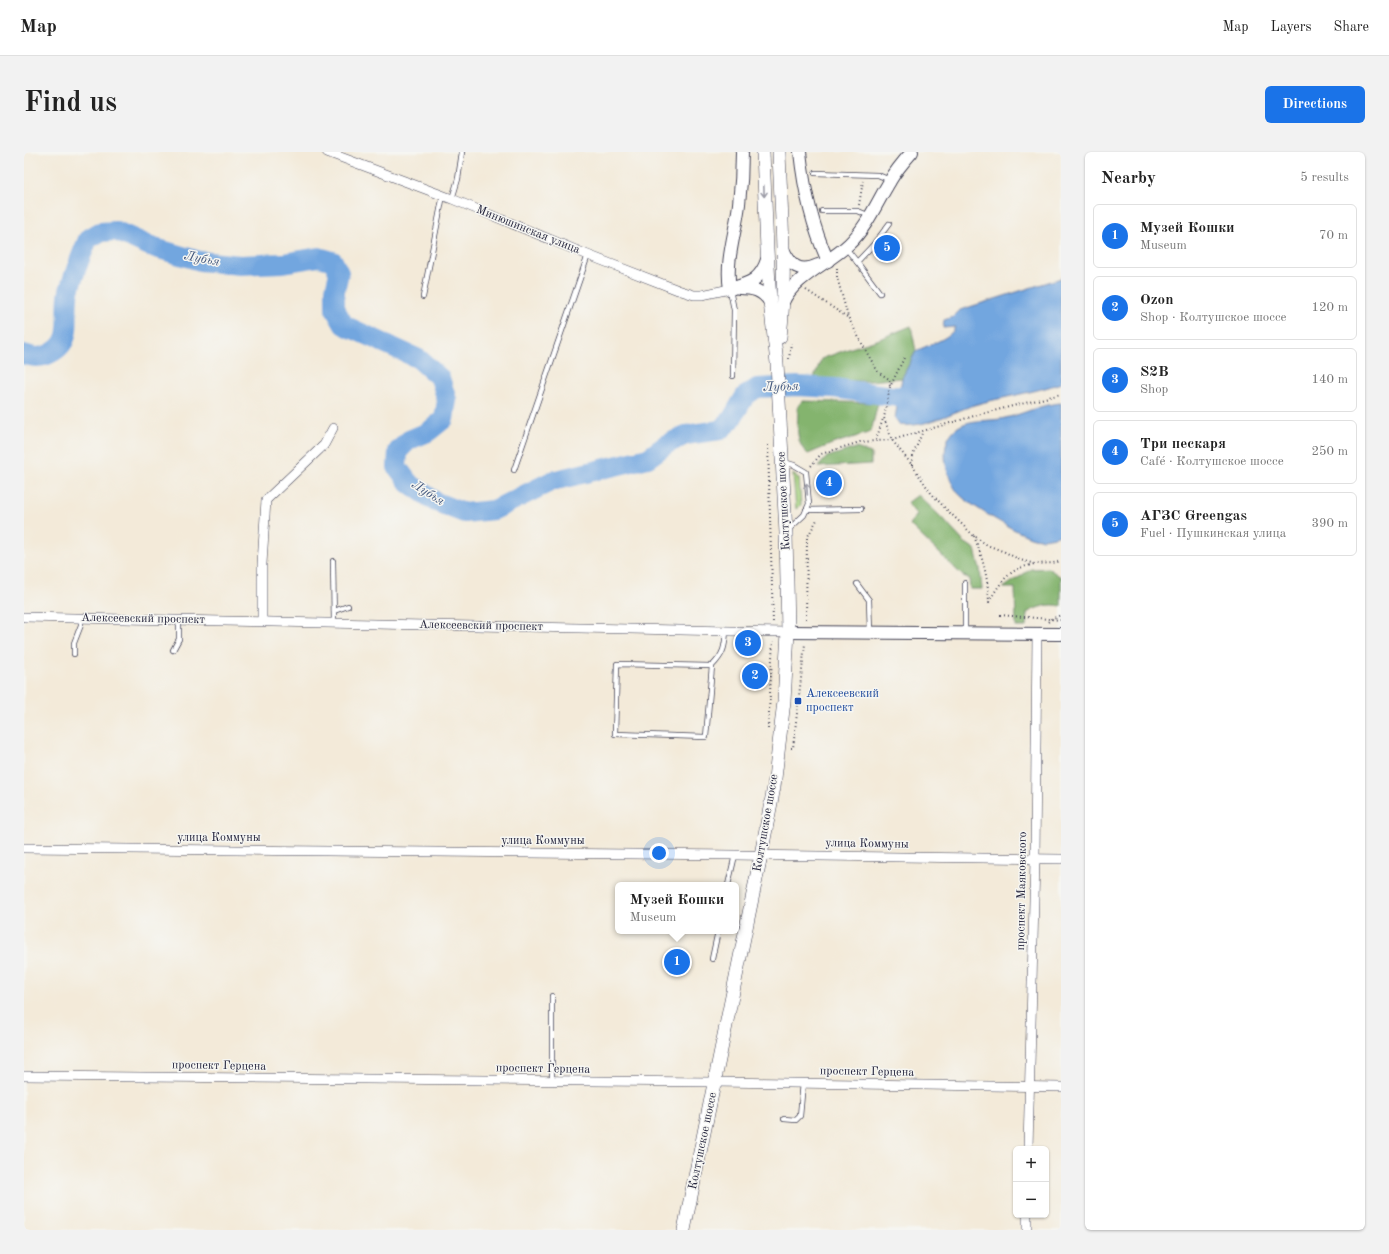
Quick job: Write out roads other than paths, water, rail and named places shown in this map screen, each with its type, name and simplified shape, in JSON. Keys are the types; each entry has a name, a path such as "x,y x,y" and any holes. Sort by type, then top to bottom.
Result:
{"main road":[{"path":"763,152 767,254 777,302"},
{"path":"777,302 783,248 779,152"},
{"name":"Колтушское шоссе","path":"684,1230 761,855 774,787 782,724 788,632 786,533 779,410 783,362 777,302"}],"street":[{"name":"Минюшинская улица","path":"327,152 443,195 588,255 694,295 711,293 745,285 757,278 764,269 767,254"},
{"path":"730,289 728,269 740,204 742,152"},
{"path":"800,152 805,190 810,211 816,233 829,264"},
{"path":"777,302 794,286 829,264 856,237 870,216 890,180 912,152"},
{"path":"783,248 788,260 794,267 803,269 829,264"},
{"name":"Минюшинская улица","path":"730,289 746,288 757,290 777,302"},
{"path":"266,500 324,445 333,428"},
{"path":"262,622 262,564 266,500 265,489"},
{"name":"Алексеевский проспект","path":"24,617 774,632 1061,634"},
{"name":"проспект Маяковского","path":"1028,1146 1035,859 1037,633"},
{"name":"улица Коммуны","path":"24,848 1061,859"},
{"name":"проспект Герцена","path":"24,1076 715,1082 1061,1087"},
{"path":"1027,1218 1027,1230"}],"lane":[{"path":"452,199 458,179 462,152"},
{"path":"815,174 878,175 890,180"},
{"path":"424,297 443,195"},
{"path":"822,211 858,211 870,216"},
{"path":"857,262 874,244 889,224"},
{"path":"845,247 880,293"},
{"path":"514,470 588,255"},
{"path":"730,289 734,310 733,376"},
{"path":"782,461 794,465 806,472 809,504 804,515 786,533"},
{"path":"806,510 861,509"},
{"path":"333,561 334,623"},
{"path":"964,583 965,633"},
{"path":"857,584 869,600 870,632"},
{"path":"334,611 348,606"},
{"path":"74,654 74,642 81,625 81,618"},
{"path":"173,650 178,638 179,620"},
{"path":"712,666 617,664 615,734 706,737 712,666 721,657 725,644 726,630"},
{"path":"729,882 735,855"},
{"path":"712,959 717,934"},
{"path":"552,996 552,1081"},
{"path":"784,1119 796,1120 800,1116 803,1083"}],"water":[{"path":"1061,278 1061,383 1040,390 974,405 928,422 900,425 895,418 902,378 916,351 944,338 953,331 955,327 943,328 944,320 953,317 960,310"},
{"path":"1061,403 1061,535 1041,539 1034,538 1017,531 963,498 953,486 945,459 945,450 951,433 963,424 975,421 1005,418 1046,405"}],"waterway":[{"name":"Лубья","path":"24,354 41,357 57,350 63,343 67,328 69,291 73,278 88,239 100,232 116,231 152,247 200,261 240,265 283,263 319,257 333,261 339,273 335,290 335,309 344,325 419,359 440,378 447,400 444,419 428,432 409,440 398,451 397,467 409,483 436,502 464,513 494,510 552,481 648,458 667,444 686,435 720,430 731,420 745,396 757,388 797,386 834,388 899,397 924,385"}],"place":[{"name":"АГЗС Greengas","path":"887,248"},
{"name":"Три пескаря","path":"829,483"},
{"name":"S2B","path":"748,643"},
{"name":"Ozon","path":"755,676"},
{"name":"Алексеевский проспект","path":"798,701"},
{"name":"Музей Кошки","path":"677,962"}]}
